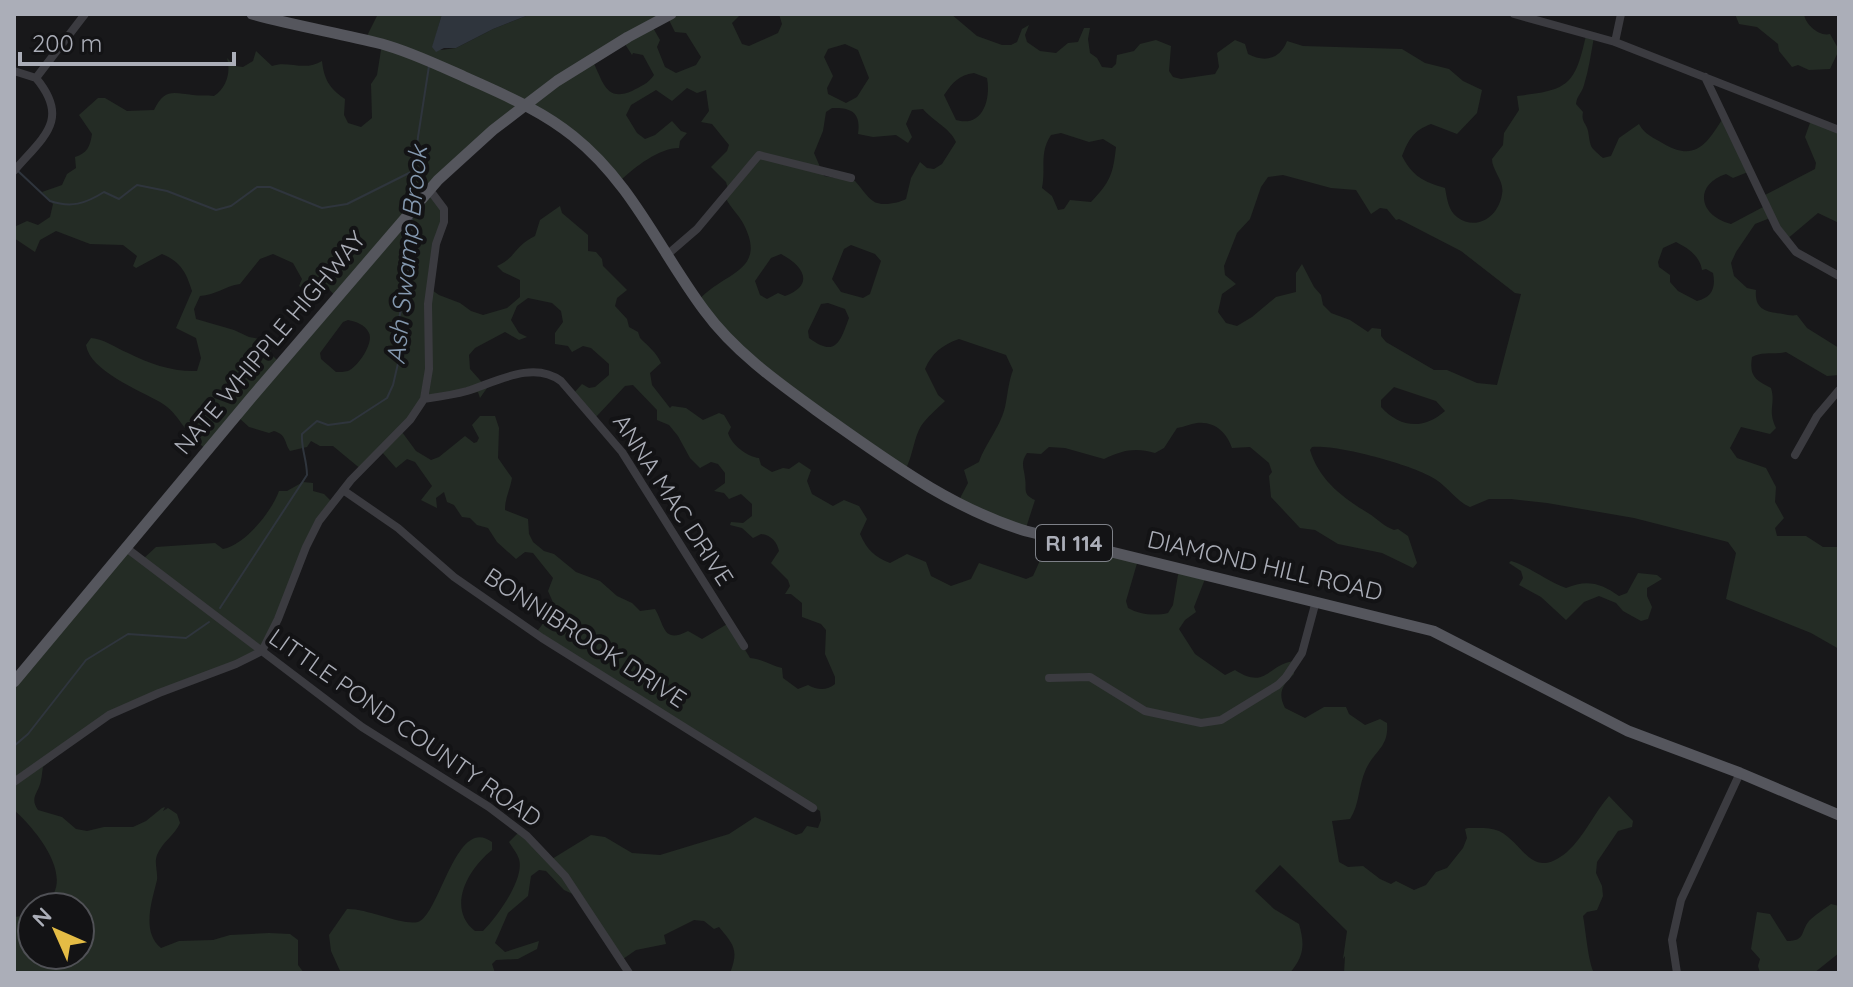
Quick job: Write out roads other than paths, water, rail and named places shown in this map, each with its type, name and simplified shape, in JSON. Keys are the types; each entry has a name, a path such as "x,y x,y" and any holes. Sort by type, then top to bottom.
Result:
{"main road":[{"name":"DIAMOND HILL ROAD","path":"252,14 384,45 438,65 525,104 576,138 600,161 641,211 719,328 775,380 875,453 955,503 1026,531 1433,631 1628,731 1740,773 1839,815"},
{"name":"NATE WHIPPLE HIGHWAY","path":"14,682 429,189 525,104 574,70 671,14"}],"street":[{"path":"36,78 85,14"},
{"path":"1514,14 1615,42 1839,130"},
{"path":"1615,42 1621,14"},
{"path":"14,71 36,78 48,92 54,114 44,136 15,169"},
{"path":"1705,77 1777,228 1796,252 1839,276"},
{"path":"668,254 697,229 759,155 851,178"},
{"path":"14,782 109,715 262,651 312,534 343,490 410,420 424,399 429,369 428,304 436,244 444,222 444,209 429,189"},
{"name":"ANNA MAC DRIVE","path":"424,399 462,392 531,371 549,374 561,381 622,452 744,646"},
{"path":"1795,455 1817,416 1839,390"},
{"name":"BONNIBROOK DRIVE","path":"343,490 398,528 454,577 542,638 813,808"},
{"name":"LITTLE POND COUNTY ROAD","path":"125,547 378,738 489,807 527,836 565,876 629,973"},
{"path":"1049,678 1090,677 1145,711 1201,723 1214,722 1232,715 1286,677 1302,653 1316,601"},
{"path":"1677,973 1672,940 1681,900 1740,773"}],"waterway":[{"name":"Ash Swamp Brook","path":"412,203 429,66"},
{"path":"18,171 50,201 58,203 78,204 104,192 119,199 137,185 167,191 216,210 231,206 257,187 270,187 322,208 347,204 413,171"},
{"name":"Ash Swamp Brook","path":"220,608 307,475 302,434 317,421 328,425 350,422 387,398 399,359 395,341 408,271 412,217"},
{"name":"Ash Swamp Brook","path":"14,746 28,734 86,660 128,634 186,638 209,622"}]}
